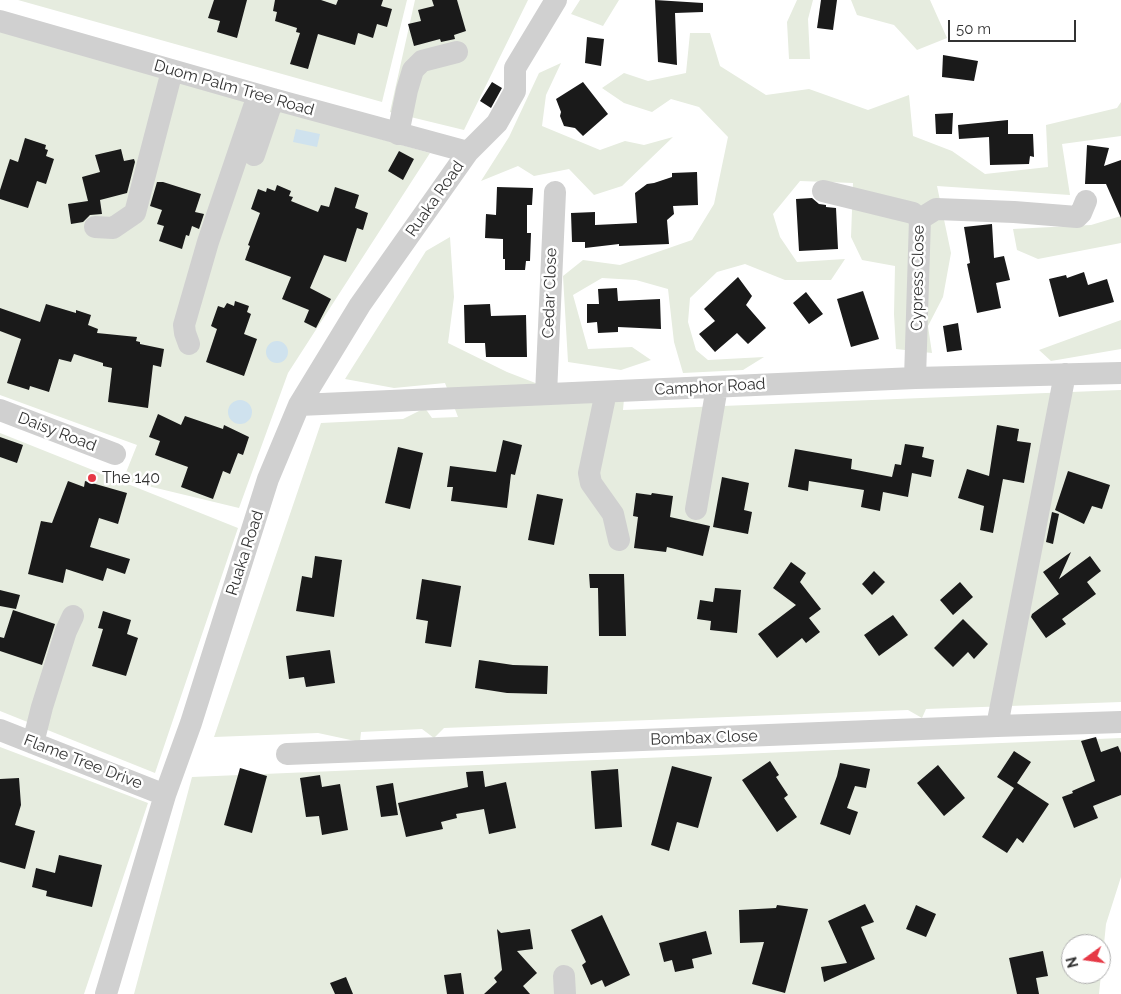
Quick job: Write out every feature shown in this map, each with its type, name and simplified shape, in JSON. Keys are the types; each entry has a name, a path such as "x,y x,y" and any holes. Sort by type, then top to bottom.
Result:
{"street":[{"name":"Ruaka Road","path":"106,994 166,794 191,724 268,479 299,405 349,322 468,152 497,123 515,91 515,68 556,0"},
{"name":"Duom Palm Tree Road","path":"0,21 265,97 468,152"},
{"path":"398,134 413,70 422,61 457,52"},
{"path":"95,227 113,228 135,213 172,70"},
{"path":"220,251 265,97"},
{"path":"189,344 184,325 208,242 265,97"},
{"name":"Cypress Close","path":"824,191 913,212 920,219 916,378"},
{"name":"Cedar Close","path":"546,394 555,192"},
{"path":"920,219 936,209 1077,217 1082,213 1086,201"},
{"name":"Camphor Road","path":"299,405 916,378 1121,373"},
{"path":"997,726 1065,374"},
{"path":"696,509 717,387"},
{"path":"606,392 589,473 591,484 613,514 619,540"},
{"name":"Daisy Road","path":"0,410 115,454"},
{"path":"33,742 66,631 73,616"},
{"name":"Bombax Close","path":"287,754 1121,722"},
{"name":"Flame Tree Drive","path":"0,730 166,794"}],"shaded area":[{"path":"18,0 407,0 382,102"},
{"path":"415,0 528,0 464,130 390,112"},
{"path":"580,0 619,0 603,26 571,14"},
{"path":"797,0 813,0 808,19 810,59 789,59 787,22"},
{"path":"851,0 930,0 947,38 917,50 894,25 857,15"},
{"path":"0,31 430,153 288,373 239,508 123,480 137,445 0,395"},
{"path":"690,33 710,33 720,66 766,95 809,89 868,110 909,95 913,136 952,151 985,174 1048,167 1046,125 1117,108 1121,102 1121,136 1062,144 1070,195 937,186 951,253 943,297 928,326 932,353 896,349 894,314 895,266 862,260 851,237 853,183 800,181 773,214 780,237 797,262 845,259 831,280 785,280 745,264 717,272 690,298 688,322 696,350 708,360 764,357 743,370 683,373 674,342 668,289 636,280 602,278 573,295 588,349 632,347 651,360 621,370 568,362 563,276 583,260 620,265 692,240 714,204 728,137 699,107 671,99 652,112 624,103 602,88 624,73 648,81 686,73"},
{"path":"561,63 546,95 542,126 600,150 625,141 644,145 673,137 622,186 594,195 569,169 534,176 518,166 481,181 509,137 539,73"},
{"path":"1121,216 1121,243 1038,259 1017,250 1013,229 1091,225"},
{"path":"450,237 454,297 448,343 507,372 582,401 624,399 623,410 1121,390 1121,702 926,709 922,718 908,710 444,728 434,738 422,729 361,732 360,742 318,733 214,737 321,423 403,419 425,408 432,418 458,417 445,383 394,388 345,379 426,251"},
{"path":"1121,320 1121,349 1051,361 1039,350"},
{"path":"0,433 238,528 155,773 0,711"},
{"path":"1121,738 1121,877 1106,924 1105,934 1061,934 1061,984 1100,984 1099,994 134,994 192,777"},
{"path":"0,747 148,803 84,994 0,994"}],"water":[{"path":"296,129 320,134 317,147 293,142"},
{"path":"277,341 285,344 288,352 285,360 277,363 269,360 266,352 269,344"},
{"path":"240,400 249,403 252,412 249,421 240,424 231,421 228,412 231,403"}],"building":[{"path":"214,0 247,0 237,38 217,32 220,21 208,18"},
{"path":"275,0 321,0 336,5 338,0 383,0 381,6 392,9 387,27 377,24 373,38 358,33 355,45 318,34 308,69 290,64 300,33 296,32 297,28 275,21 277,12 273,11"},
{"path":"432,0 457,0 466,31 454,35 455,39 441,42 440,39 414,46 408,24 421,21 418,10 434,6"},
{"path":"655,0 703,3 703,12 675,13 677,65 658,62"},
{"path":"821,0 837,0 833,30 817,28"},
{"path":"587,37 604,39 601,66 585,63"},
{"path":"943,55 978,61 974,81 942,77"},
{"path":"492,82 502,88 491,108 480,101"},
{"path":"583,82 608,114 583,136 575,128 564,126 556,99"},
{"path":"953,113 952,134 936,134 935,114"},
{"path":"1008,120 1008,134 1033,134 1034,157 1030,156 1029,164 990,165 989,137 959,139 958,125"},
{"path":"25,138 46,145 45,149 48,150 46,156 54,159 46,184 37,181 28,208 0,199 0,190 10,159 18,162"},
{"path":"1087,145 1109,148 1104,166 1121,160 1121,218 1106,184 1085,184"},
{"path":"121,149 124,161 134,159 135,162 127,193 100,200 102,214 90,215 83,222 71,224 68,204 88,201 82,177 100,172 95,155"},
{"path":"399,151 414,159 403,180 388,171"},
{"path":"697,172 698,205 673,206 674,214 667,220 669,244 619,246 619,244 585,248 585,242 572,242 571,213 595,212 595,225 637,223 635,193 647,184 672,177 672,173"},
{"path":"157,182 163,182 201,194 195,212 204,214 199,229 192,226 189,236 186,235 182,249 159,241 164,226 157,224 162,210 150,206"},
{"path":"277,185 291,191 289,196 293,197 291,201 318,212 321,205 329,207 335,187 359,195 355,208 368,213 363,230 357,228 346,262 324,255 310,288 331,299 316,328 304,322 309,310 282,299 291,277 245,260 250,246 248,245 260,213 251,209 258,189 266,192 267,188 275,191"},
{"path":"497,187 533,188 532,205 527,205 527,233 531,233 530,261 526,261 525,270 505,270 503,239 485,238 486,214 496,215"},
{"path":"812,198 819,204 826,205 826,207 836,208 838,249 799,251 796,199"},
{"path":"992,224 994,258 1004,256 1010,280 996,283 1001,308 977,313 967,264 970,263 964,227"},
{"path":"1084,272 1088,285 1107,279 1114,302 1059,317 1049,279 1066,275 1067,278"},
{"path":"738,277 752,296 746,305 766,328 748,344 737,333 715,352 699,334 715,321 704,309"},
{"path":"617,288 618,301 660,299 661,329 618,327 618,332 598,333 597,322 587,323 587,304 599,304 598,289"},
{"path":"863,291 879,339 851,347 837,299"},
{"path":"806,292 823,314 809,324 793,303"},
{"path":"235,301 249,306 247,312 251,314 244,334 257,339 244,376 206,362 217,329 211,326 218,306 224,308 227,303 234,306"},
{"path":"46,304 76,313 76,310 91,315 88,325 98,329 97,333 137,337 136,341 140,342 140,344 164,349 161,367 153,365 148,408 108,402 112,368 103,366 103,363 74,354 71,362 59,359 49,392 30,386 29,390 7,383 21,339 0,331 0,308 40,322"},
{"path":"490,304 491,316 526,315 527,357 486,357 485,343 465,343 464,305"},
{"path":"958,323 962,350 947,352 943,326"},
{"path":"158,414 181,425 185,416 223,429 224,425 249,437 243,455 238,453 230,474 223,471 213,499 181,487 188,467 155,455 160,441 149,437"},
{"path":"997,425 1019,429 1017,441 1031,443 1024,483 1003,479 993,533 980,530 984,506 958,498 967,469 989,476"},
{"path":"0,437 23,445 17,463 0,457"},
{"path":"503,440 522,445 515,475 511,474 507,508 451,501 453,487 447,487 450,466 496,472"},
{"path":"905,444 924,447 922,457 934,460 931,477 912,473 908,497 883,492 880,511 861,507 864,490 809,481 808,491 788,487 795,449 852,459 851,469 892,477 895,464 901,465"},
{"path":"398,447 423,453 410,509 385,503"},
{"path":"1068,471 1110,485 1102,509 1092,506 1084,524 1055,510"},
{"path":"722,477 749,483 744,510 752,512 748,534 713,527"},
{"path":"68,481 84,487 85,481 127,493 118,524 99,518 90,547 130,559 125,574 107,568 103,581 66,569 63,583 28,574 41,521 52,523"},
{"path":"636,493 673,496 670,517 710,526 703,556 667,547 666,552 634,548 638,517 633,516"},
{"path":"537,494 563,499 554,545 528,540"},
{"path":"1052,512 1059,514 1053,544 1046,542"},
{"path":"1071,552 1059,579 1090,556 1101,571 1087,582 1096,594 1062,619 1066,624 1046,638 1031,617 1032,614 1059,594 1043,572"},
{"path":"315,556 342,560 334,617 296,611 302,576 312,578"},
{"path":"791,562 806,573 800,582 821,609 809,618 820,632 806,643 802,638 777,658 758,634 796,605 773,588"},
{"path":"874,571 885,582 872,595 862,584"},
{"path":"589,574 624,574 626,636 599,636 598,588 590,588"},
{"path":"422,579 461,586 451,647 425,643 428,621 416,619"},
{"path":"960,582 973,597 953,615 940,600"},
{"path":"715,588 741,590 737,633 710,630 711,621 697,619 700,600 713,602"},
{"path":"0,590 20,595 16,609 0,606"},
{"path":"13,610 55,624 42,665 0,651 0,637 4,638"},
{"path":"103,611 131,620 127,634 138,638 126,676 92,666 103,629 98,628"},
{"path":"893,615 908,635 879,656 864,635"},
{"path":"963,619 988,644 974,659 968,652 953,667 934,648"},
{"path":"330,650 335,683 306,687 304,677 289,679 286,656"},
{"path":"479,660 513,665 548,666 547,694 507,693 475,688"},
{"path":"1096,737 1101,752 1118,746 1121,753 1121,795 1093,806 1098,818 1074,828 1062,797 1095,781 1081,741"},
{"path":"1014,751 1031,762 1017,783 1049,804 1023,843 1017,838 1007,853 982,837 1014,788 997,777"},
{"path":"770,761 779,775 776,777 788,795 784,798 797,817 777,832 742,780"},
{"path":"840,763 870,769 866,788 855,786 847,808 858,812 850,835 820,824"},
{"path":"938,765 965,798 944,816 917,783"},
{"path":"672,766 712,777 698,828 677,822 669,851 651,845"},
{"path":"240,768 267,776 252,833 224,825"},
{"path":"618,769 622,827 595,829 591,771"},
{"path":"483,771 485,787 506,782 516,828 489,834 484,809 456,814 457,818 441,822 443,829 406,837 398,803 468,787 466,772"},
{"path":"320,775 322,787 340,784 348,830 322,835 319,816 306,817 300,778"},
{"path":"19,778 21,805 15,825 35,831 25,869 0,862 0,779"},
{"path":"393,783 398,815 381,817 376,786"},
{"path":"59,855 102,865 92,907 46,896 47,891 32,887 36,868 55,873"},
{"path":"865,904 874,922 861,927 875,959 824,982 821,967 847,963 828,921"},
{"path":"777,905 808,909 785,993 752,984 764,942 740,943 739,910 776,908"},
{"path":"916,905 936,914 926,937 906,929"},
{"path":"602,915 630,975 605,987 602,980 591,985 582,965 586,962 571,930"},
{"path":"497,929 501,933 530,929 533,949 517,951 537,973 523,986 530,994 484,994 497,982 494,978 502,970"},
{"path":"706,931 712,954 692,959 694,968 675,972 672,960 664,962 659,943"},
{"path":"1043,951 1048,976 1036,978 1039,994 1017,994 1009,958"},
{"path":"461,973 464,994 447,994 444,975"},
{"path":"346,977 353,994 335,994 330,983"}],"place":[{"name":"The 140","path":"92,478"}]}
